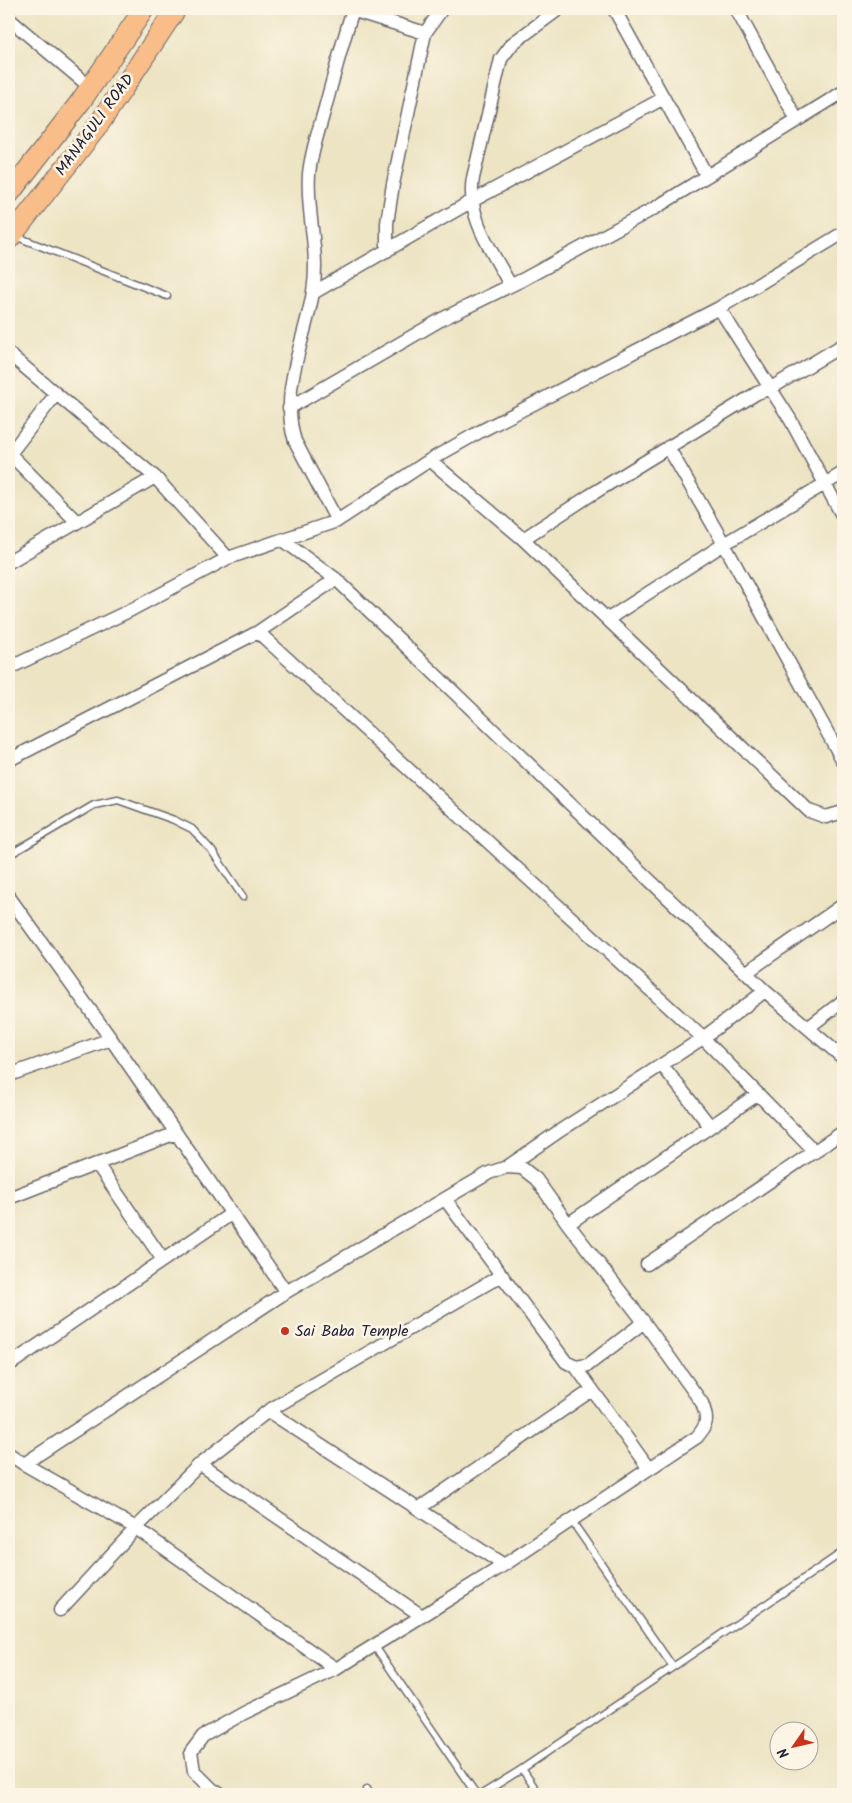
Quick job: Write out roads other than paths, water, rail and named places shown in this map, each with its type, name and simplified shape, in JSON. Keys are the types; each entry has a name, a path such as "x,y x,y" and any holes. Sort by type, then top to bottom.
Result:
{"main road":[{"name":"MANAGULI ROAD","path":"9,194 81,101 144,9"},
{"name":"MANAGULI ROAD","path":"10,236 97,127 176,9"}],"street":[{"path":"337,521 295,441 291,429 289,408 292,380 313,293 316,269 309,188 310,161 353,9 425,33"},
{"path":"387,251 388,223 394,184 425,33 442,9"},
{"path":"510,285 477,221 472,200 473,178 501,59 513,43 559,9"},
{"path":"614,9 707,176"},
{"path":"736,9 797,120"},
{"path":"9,19 90,87"},
{"path":"289,408 442,320 655,208 843,92"},
{"path":"313,293 472,200 664,98"},
{"path":"9,668 131,610 228,558 337,521 430,460 481,431 720,308 843,233"},
{"path":"720,308 790,419 843,517"},
{"path":"523,539 756,393 771,388 843,345"},
{"path":"9,354 155,477 228,558"},
{"path":"56,394 9,455 77,522"},
{"path":"668,447 724,544 843,761"},
{"path":"430,460 523,539 809,811 826,817 843,812"},
{"path":"608,619 724,544 843,473"},
{"path":"9,562 155,477"},
{"path":"283,540 336,579 766,991 843,1058"},
{"path":"9,760 258,632 336,579"},
{"path":"258,632 703,1038 815,1152"},
{"path":"9,897 111,1039 286,1292"},
{"path":"747,972 843,905"},
{"path":"24,1464 286,1292 488,1173 507,1167 703,1038 766,991"},
{"path":"809,1027 843,1001"},
{"path":"9,1075 111,1039"},
{"path":"662,1065 710,1126"},
{"path":"568,1224 758,1094"},
{"path":"647,1264 843,1132"},
{"path":"9,1198 176,1133"},
{"path":"97,1164 163,1260"},
{"path":"220,1794 194,1772 191,1752 204,1736 244,1713 336,1669 422,1616 504,1565 648,1469 697,1436 705,1426 706,1415 702,1403 644,1322 568,1224 536,1179 522,1168 507,1167"},
{"path":"445,1199 566,1362 576,1367 648,1469"},
{"path":"10,1362 231,1214"},
{"path":"60,1610 136,1528 200,1464 268,1411 502,1275"},
{"path":"576,1367 588,1365 644,1322"},
{"path":"418,1509 592,1390"},
{"path":"268,1411 504,1565"},
{"path":"9,1454 136,1528 336,1669"},
{"path":"200,1464 422,1616"}],"lane":[{"path":"10,236 167,296"},
{"path":"9,855 94,805 118,800 174,820 192,829 212,851 243,897"},
{"path":"571,1520 673,1667"},
{"path":"482,1794 522,1769 843,1552"},
{"path":"374,1645 476,1794"},
{"path":"522,1769 538,1794"}],"place":[{"name":"Sai Baba Temple","path":"285,1331"}]}
